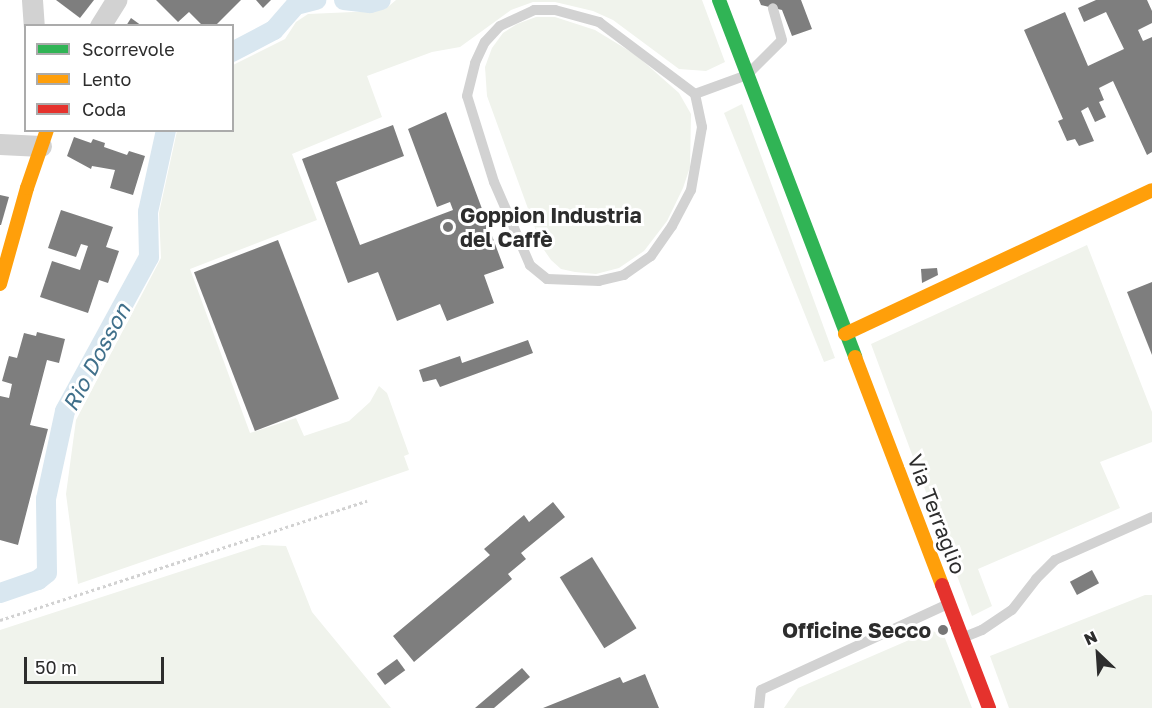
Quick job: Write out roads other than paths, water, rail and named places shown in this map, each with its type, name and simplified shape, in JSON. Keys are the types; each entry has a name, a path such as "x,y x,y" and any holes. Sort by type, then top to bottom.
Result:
{"main road":[{"name":"Via Terraglio","path":"719,0 989,708"},
{"path":"0,284 44,138"},
{"path":"846,334 1152,190"}],"street":[{"path":"32,0 34,24"},
{"path":"101,24 117,0"},
{"path":"0,144 44,138"}],"lane":[{"path":"695,94 747,75 782,40 773,8"},
{"path":"534,10 555,10 599,22 695,94 702,127 691,190 672,226 651,256 624,275 598,281 547,279 530,266 494,182 467,96 476,63 485,42 500,26 534,10"},
{"path":"962,638 982,630 1012,610 1036,579 1055,560 1152,517"},
{"path":"759,708 761,690 949,604"}],"waterway":[{"name":"Rio Dosson","path":"234,51 274,30 296,5 316,0"},
{"name":"Rio Dosson","path":"344,0 370,3 381,0"},
{"name":"Rio Dosson","path":"0,593 38,580 47,573 46,499 65,411 149,257 148,212 166,132"}],"place":[{"name":"Goppion Industria del Caffè","path":"448,227"},
{"name":"Officine Secco","path":"943,630"}]}
